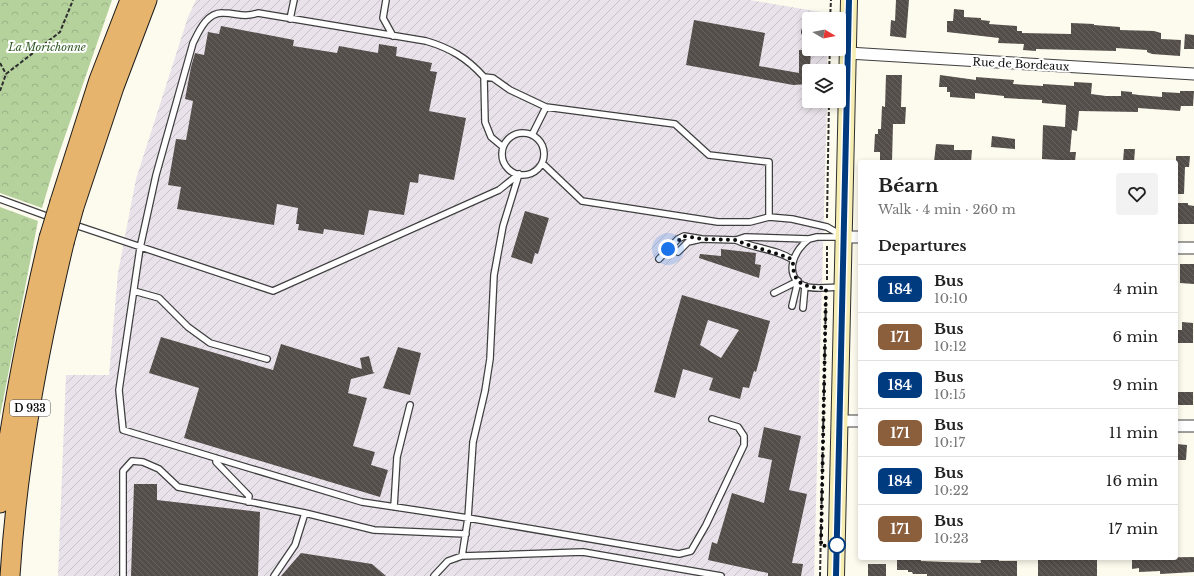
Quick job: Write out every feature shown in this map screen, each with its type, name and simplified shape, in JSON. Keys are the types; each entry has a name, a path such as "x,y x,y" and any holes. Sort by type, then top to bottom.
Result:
{"highway":[{"name":"D 933","path":"65,213 99,80 130,0"},
{"name":"D 933","path":"0,503 8,435 19,370 56,241 65,213 147,0"},
{"name":"D 933","path":"10,576 16,507 25,434 48,312 56,241"}],"main road":[{"path":"836,576 840,421 834,287 843,237 848,53 846,34 849,0"}],"street":[{"name":"Rue de Bordeaux","path":"848,53 1194,74"},
{"path":"843,237 858,237"},
{"path":"1178,248 1194,248"},
{"path":"840,421 858,422"},
{"path":"1178,426 1194,426"}],"lane":[{"path":"290,19 294,0"},
{"path":"386,0 383,18 394,36"},
{"path":"712,419 738,427 744,436 744,445 706,525 691,551 679,554 468,518 362,502 124,430 119,390 140,248 158,168 193,43 201,27 210,18 222,12 247,16 258,13 394,36 443,46 459,54 484,77 493,78 510,90 546,108 675,124 709,155 770,162 769,217"},
{"path":"484,77 485,122 491,136 503,147"},
{"path":"532,135 546,108"},
{"path":"518,133 532,135 537,138 544,150 542,163 532,173 519,174 512,172 503,161 503,147 512,136 518,133"},
{"path":"542,163 582,201 718,222 750,222 769,217 792,219 827,227 843,237"},
{"path":"0,199 65,213 140,248 273,291 499,190 519,174"},
{"path":"462,556 468,518 473,442 485,391 490,359 494,275 503,226 519,174"},
{"path":"659,259 678,239 684,236 705,239 736,240 774,252 793,260"},
{"path":"736,240 744,237 809,239 843,237"},
{"path":"705,239 707,246"},
{"path":"678,252 688,242 705,239"},
{"path":"809,239 800,245 793,260 792,271 798,281 805,286 834,287"},
{"path":"774,293 798,281"},
{"path":"792,306 798,281"},
{"path":"803,308 805,286"},
{"path":"134,291 159,298 188,327 210,343 267,359"},
{"path":"394,507 397,457 410,405"},
{"path":"216,458 216,462 249,496 248,502"},
{"path":"123,576 123,471 132,461 143,462 159,469 178,488 305,513 374,530 466,534"},
{"path":"274,576 295,544 305,513"},
{"path":"434,576 448,561 462,556 584,552 721,576"}],"path":[{"path":"0,91 6,74 60,32 73,0"},
{"path":"830,12 831,0"},
{"path":"0,63 6,74"},
{"path":"827,227 829,108"},
{"path":"820,576 834,287 827,237"}],"shaded area":[{"path":"196,0 750,0 820,12 802,12 802,56 827,56 827,64 802,64 802,108 827,108 814,576 58,576 66,375 109,375 118,273 136,179 188,17"}],"green space":[{"name":"La Morichonne","path":"0,0 112,0 54,168 42,208 0,193"},
{"path":"0,207 38,221 0,416"}],"building":[{"path":"896,0 909,0 906,38 890,36 891,20 895,21"},
{"path":"954,9 964,10 964,17 981,18 981,20 990,21 989,24 1017,26 1017,31 1022,31 1022,33 1071,34 1071,23 1120,27 1120,30 1154,31 1161,33 1161,39 1181,40 1180,56 1152,54 1147,52 1147,50 1116,48 1116,51 1023,50 1024,44 998,43 999,38 947,32 947,21 953,21"},
{"path":"694,20 765,33 759,66 799,73 799,50 802,50 802,56 811,56 810,64 802,64 802,84 793,85 686,65"},
{"path":"221,26 294,40 293,46 337,53 339,46 378,53 379,44 397,47 396,56 432,63 430,71 437,72 429,111 466,118 454,180 419,174 418,183 410,182 404,215 369,210 364,235 324,229 323,234 298,230 299,224 296,224 298,208 277,204 274,225 177,209 181,187 168,185 176,139 186,140 193,101 185,99 191,67 195,53 204,55 208,32 219,34"},
{"path":"1185,34 1194,35 1194,49 1184,49"},
{"path":"886,75 902,75 901,107 906,107 905,124 893,124 892,160 880,160 880,152 874,152 875,134 878,134 878,129 881,129 882,106 885,107"},
{"path":"940,75 976,80 976,77 1014,80 1013,84 1043,86 1043,84 1074,86 1074,82 1092,83 1091,94 1106,96 1121,96 1121,91 1132,92 1132,94 1162,97 1162,92 1180,93 1180,91 1194,91 1193,106 1181,106 1180,111 1138,108 1138,112 1079,111 1077,131 1072,130 1070,152 1076,152 1075,160 1058,160 1042,159 1043,125 1065,127 1066,105 1042,103 1042,100 1004,98 1004,96 975,93 975,99 950,97 950,92 947,92 947,87 939,87"},
{"path":"992,136 1015,139 1015,149 991,147"},
{"path":"936,144 954,145 954,150 972,150 971,160 934,160"},
{"path":"1124,149 1135,149 1134,160 1123,160"},
{"path":"1176,156 1190,156 1189,167 1185,167 1184,194 1178,194 1178,160 1176,160"},
{"path":"1178,203 1188,203 1188,205 1194,206 1194,224 1178,224"},
{"path":"525,211 549,218 538,254 535,253 532,264 511,257"},
{"path":"721,249 756,253 755,264 761,265 759,278 699,258 700,254 721,256"},
{"path":"1180,264 1194,264 1194,284 1180,283"},
{"path":"682,295 770,321 756,372 754,371 749,388 743,387 740,399 709,390 713,378 683,369 675,398 654,392","holes":["708,320 739,330 721,358 700,345"]},
{"path":"1182,322 1193,323 1193,343 1178,343 1178,330 1182,330"},
{"path":"161,337 273,370 281,344 362,369 360,358 369,356 373,372 375,373 351,379 348,393 367,398 353,446 375,452 371,465 388,470 380,497 184,438 199,388 149,373"},
{"path":"398,347 421,353 410,395 383,388"},
{"path":"1178,392 1193,392 1193,405 1178,405"},
{"path":"764,427 801,436 789,490 807,494 792,563 803,564 801,576 768,576 768,573 708,560 712,542 717,544 732,493 764,503 772,460 758,457"},
{"path":"1178,444 1187,445 1186,460 1178,460"},
{"path":"134,484 157,484 157,500 260,512 258,576 131,576"},
{"path":"301,553 372,564 386,576 281,576"},
{"path":"1178,557 1194,557 1194,572 1160,574 1160,571 1139,572 1139,568 1132,569 1132,560 1178,560"},
{"path":"897,560 981,563 980,560 1017,561 1017,576 927,576 927,574 913,574 912,572 908,572 908,570 897,570"},
{"path":"1038,560 1097,560 1097,576 1038,576"},
{"path":"868,564 886,564 886,576 868,576"}],"bus line":[{"name":"184","path":"836,576 849,0"}],"route":[{"path":"668,249 678,239 689,235 702,239 736,240 774,252 793,260 792,271 798,281 805,286 826,288 821,546 837,545"}]}
